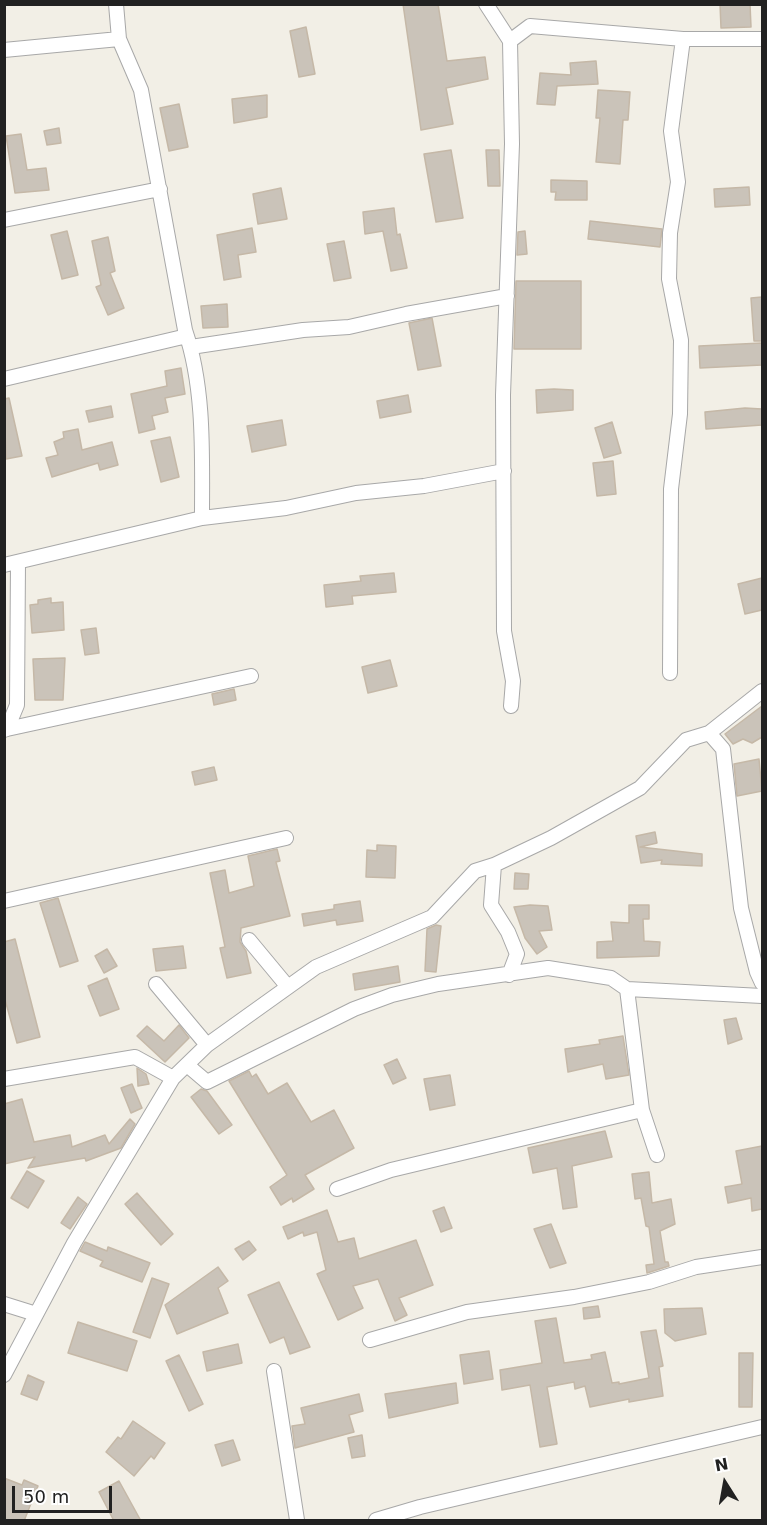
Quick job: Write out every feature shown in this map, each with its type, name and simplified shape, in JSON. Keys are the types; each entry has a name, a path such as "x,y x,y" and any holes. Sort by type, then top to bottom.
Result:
{"street":[{"path":"116,4 119,39 141,90 189,342 201,425 202,518"},
{"path":"486,4 510,41 512,144 504,471 504,631 513,681 512,706"},
{"path":"510,41 530,26 683,39 762,39"},
{"path":"4,50 119,39"},
{"path":"670,673 671,489 680,414 681,340 669,279 670,233 678,182 671,131 683,39"},
{"path":"4,220 160,189"},
{"path":"4,379 189,342 349,327 507,296"},
{"path":"6,730 17,705 11,564 202,518 286,508 356,493 424,486 504,471"},
{"path":"6,730 251,676"},
{"path":"4,1375 74,1243 173,1078 207,1046 316,967 432,917 475,871 494,865 551,838 640,788 686,740 709,733 762,691"},
{"path":"709,733 723,749 741,908 757,972 762,982"},
{"path":"4,901 286,838"},
{"path":"494,865 491,905 508,932 517,954 509,975"},
{"path":"249,940 288,987"},
{"path":"187,1065 207,1082 305,1032 392,995 438,984 548,968 611,978 627,989 762,996"},
{"path":"156,984 207,1046"},
{"path":"627,989 642,1110 657,1155"},
{"path":"4,1079 135,1057 173,1078"},
{"path":"337,1189 391,1170 642,1110"},
{"path":"370,1340 467,1312 574,1297 649,1282 696,1267 762,1257"},
{"path":"4,1304 36,1314"},
{"path":"274,1371 297,1521"},
{"path":"376,1521 420,1507 762,1427"}],"building":[{"path":"403,4 438,4 447,61 485,57 488,79 446,88 453,124 421,130"},
{"path":"720,4 750,4 751,27 721,28"},
{"path":"306,27 315,74 299,77 290,31"},
{"path":"596,61 598,84 557,86 555,105 537,104 540,73 571,75 570,63"},
{"path":"598,90 630,92 628,120 623,120 620,164 596,162 600,118 596,118"},
{"path":"267,95 267,117 234,123 232,99"},
{"path":"179,104 188,147 169,151 160,108"},
{"path":"59,128 61,143 47,145 44,131"},
{"path":"21,134 27,170 46,168 49,190 15,193 6,136"},
{"path":"451,150 463,218 436,222 424,154"},
{"path":"486,150 499,150 500,186 488,186"},
{"path":"551,180 587,181 587,200 555,200 556,192 551,192"},
{"path":"749,187 750,205 715,207 714,189"},
{"path":"281,188 287,219 258,224 253,194"},
{"path":"394,208 397,235 400,234 407,268 391,271 383,231 365,234 363,212"},
{"path":"590,221 662,229 660,247 588,239"},
{"path":"252,228 256,252 238,255 241,277 224,280 217,235"},
{"path":"67,231 78,275 62,279 51,235"},
{"path":"525,231 527,254 517,255 518,232"},
{"path":"108,237 115,271 110,273 124,308 108,315 96,287 101,285 92,241"},
{"path":"344,241 351,278 334,281 327,244"},
{"path":"516,281 581,281 581,349 514,349"},
{"path":"762,297 762,341 754,341 751,298"},
{"path":"227,304 228,327 203,328 201,306"},
{"path":"432,318 441,366 418,370 409,323"},
{"path":"762,343 762,365 700,368 699,346"},
{"path":"181,368 185,394 165,398 168,412 152,416 155,429 139,433 131,394 167,386 165,371"},
{"path":"536,390 573,390 573,410 537,413"},
{"path":"408,395 411,412 380,418 377,401"},
{"path":"9,398 22,456 6,459 4,399"},
{"path":"111,406 113,417 89,422 86,411"},
{"path":"745,408 762,409 762,425 706,429 705,412"},
{"path":"282,420 286,445 252,452 247,426"},
{"path":"612,422 621,453 604,458 595,428"},
{"path":"78,429 82,450 112,442 118,465 100,470 98,463 52,477 46,458 58,455 54,442 64,438 63,432"},
{"path":"170,437 179,477 161,482 151,441"},
{"path":"613,461 616,494 597,496 593,463"},
{"path":"394,573 396,592 352,596 353,604 326,607 324,585 361,581 360,576"},
{"path":"762,578 762,610 745,614 738,584"},
{"path":"51,598 51,603 63,602 64,630 32,633 30,605 38,604 38,600"},
{"path":"96,628 99,653 85,655 81,630"},
{"path":"65,658 63,700 35,700 33,659"},
{"path":"390,660 397,686 368,693 362,667"},
{"path":"234,689 236,700 214,705 212,694"},
{"path":"762,706 762,737 752,743 743,739 733,744 725,734"},
{"path":"759,759 762,791 737,796 734,764"},
{"path":"214,767 217,780 195,785 192,772"},
{"path":"655,832 657,843 640,847 702,854 702,866 661,864 662,860 641,863 636,836"},
{"path":"377,845 396,846 395,878 366,877 367,850 377,851"},
{"path":"277,849 280,861 276,862 290,916 241,928 240,942 246,951 251,973 227,978 220,948 225,947 210,873 225,870 229,893 254,886 248,856"},
{"path":"515,873 529,874 528,889 514,889"},
{"path":"58,898 78,961 60,967 40,903"},
{"path":"360,901 363,921 337,925 336,920 304,926 302,914 334,909 334,905"},
{"path":"629,905 649,905 649,919 643,919 644,941 660,942 659,956 597,958 597,942 613,941 611,922 629,923"},
{"path":"548,906 552,930 539,931 547,947 537,954 525,938 514,907"},
{"path":"436,925 441,926 436,972 425,971 427,929"},
{"path":"15,939 40,1037 17,1043 4,996 4,942"},
{"path":"183,946 186,968 156,971 153,949"},
{"path":"107,949 117,966 104,973 95,956"},
{"path":"398,966 400,982 355,990 353,974"},
{"path":"107,978 119,1009 100,1016 88,986"},
{"path":"736,1018 742,1039 728,1044 724,1020"},
{"path":"179,1025 189,1038 165,1062 137,1036 147,1026 164,1041"},
{"path":"623,1036 629,1075 606,1079 603,1064 568,1072 565,1049 600,1044 599,1040"},
{"path":"397,1059 406,1078 393,1084 384,1065"},
{"path":"137,1068 146,1074 149,1084 138,1086"},
{"path":"249,1071 252,1077 256,1074 268,1094 287,1083 311,1122 334,1110 354,1148 305,1175 314,1189 293,1202 292,1198 281,1205 270,1187 287,1175 229,1081"},
{"path":"450,1075 455,1105 430,1110 424,1079"},
{"path":"132,1084 142,1108 131,1113 121,1088"},
{"path":"201,1089 207,1091 232,1125 219,1134 191,1097"},
{"path":"22,1099 34,1142 70,1135 72,1147 105,1135 109,1144 130,1119 135,1124 121,1148 86,1161 85,1158 28,1168 35,1157 4,1164 4,1104"},
{"path":"605,1131 612,1157 572,1166 577,1207 563,1209 557,1168 533,1173 528,1148"},
{"path":"762,1146 762,1209 752,1211 751,1198 728,1203 725,1187 742,1184 736,1151"},
{"path":"27,1171 44,1181 28,1208 11,1198"},
{"path":"649,1172 652,1203 671,1199 675,1224 660,1231 665,1262 668,1262 669,1266 647,1273 646,1265 654,1264 649,1227 646,1226 641,1198 635,1199 632,1174"},
{"path":"137,1193 173,1234 161,1245 125,1204"},
{"path":"78,1197 87,1204 70,1229 61,1223"},
{"path":"444,1207 452,1228 441,1232 433,1211"},
{"path":"327,1210 338,1242 354,1238 359,1259 416,1240 433,1285 399,1298 407,1315 395,1321 378,1279 353,1286 363,1308 338,1320 317,1274 326,1270 317,1232 304,1236 303,1232 288,1239 283,1227"},
{"path":"551,1224 566,1263 550,1268 534,1229"},
{"path":"249,1241 256,1250 243,1260 235,1249"},
{"path":"85,1242 107,1251 108,1247 150,1263 142,1282 100,1266 103,1261 80,1251"},
{"path":"218,1267 228,1281 218,1288 228,1313 177,1334 165,1305"},
{"path":"152,1278 169,1284 150,1338 133,1332"},
{"path":"279,1282 310,1347 290,1354 284,1337 270,1343 248,1295"},
{"path":"598,1306 600,1317 584,1319 583,1308"},
{"path":"702,1308 706,1334 675,1341 665,1333 664,1309"},
{"path":"556,1318 564,1363 592,1359 591,1355 605,1352 612,1383 619,1382 619,1384 649,1378 641,1332 656,1330 663,1366 659,1367 663,1396 629,1402 629,1399 590,1407 585,1386 575,1389 574,1382 547,1387 557,1444 540,1447 530,1385 502,1390 500,1370 542,1363 535,1321"},
{"path":"78,1322 137,1341 127,1371 68,1353"},
{"path":"238,1344 242,1363 207,1371 203,1352"},
{"path":"489,1351 493,1379 464,1384 460,1355"},
{"path":"739,1353 753,1353 752,1407 739,1407"},
{"path":"179,1355 203,1404 189,1411 166,1361"},
{"path":"28,1375 44,1382 37,1400 21,1394"},
{"path":"456,1383 458,1403 389,1418 385,1394"},
{"path":"359,1394 363,1411 349,1415 354,1432 295,1448 292,1426 305,1424 301,1408"},
{"path":"133,1421 165,1443 154,1459 151,1456 134,1476 106,1452 118,1437 121,1439"},
{"path":"362,1435 365,1456 352,1458 348,1438"},
{"path":"233,1440 240,1460 222,1466 215,1445"},
{"path":"4,1478 22,1485 24,1480 38,1486 24,1521 4,1521"},
{"path":"119,1481 141,1521 114,1521 99,1492"}]}
